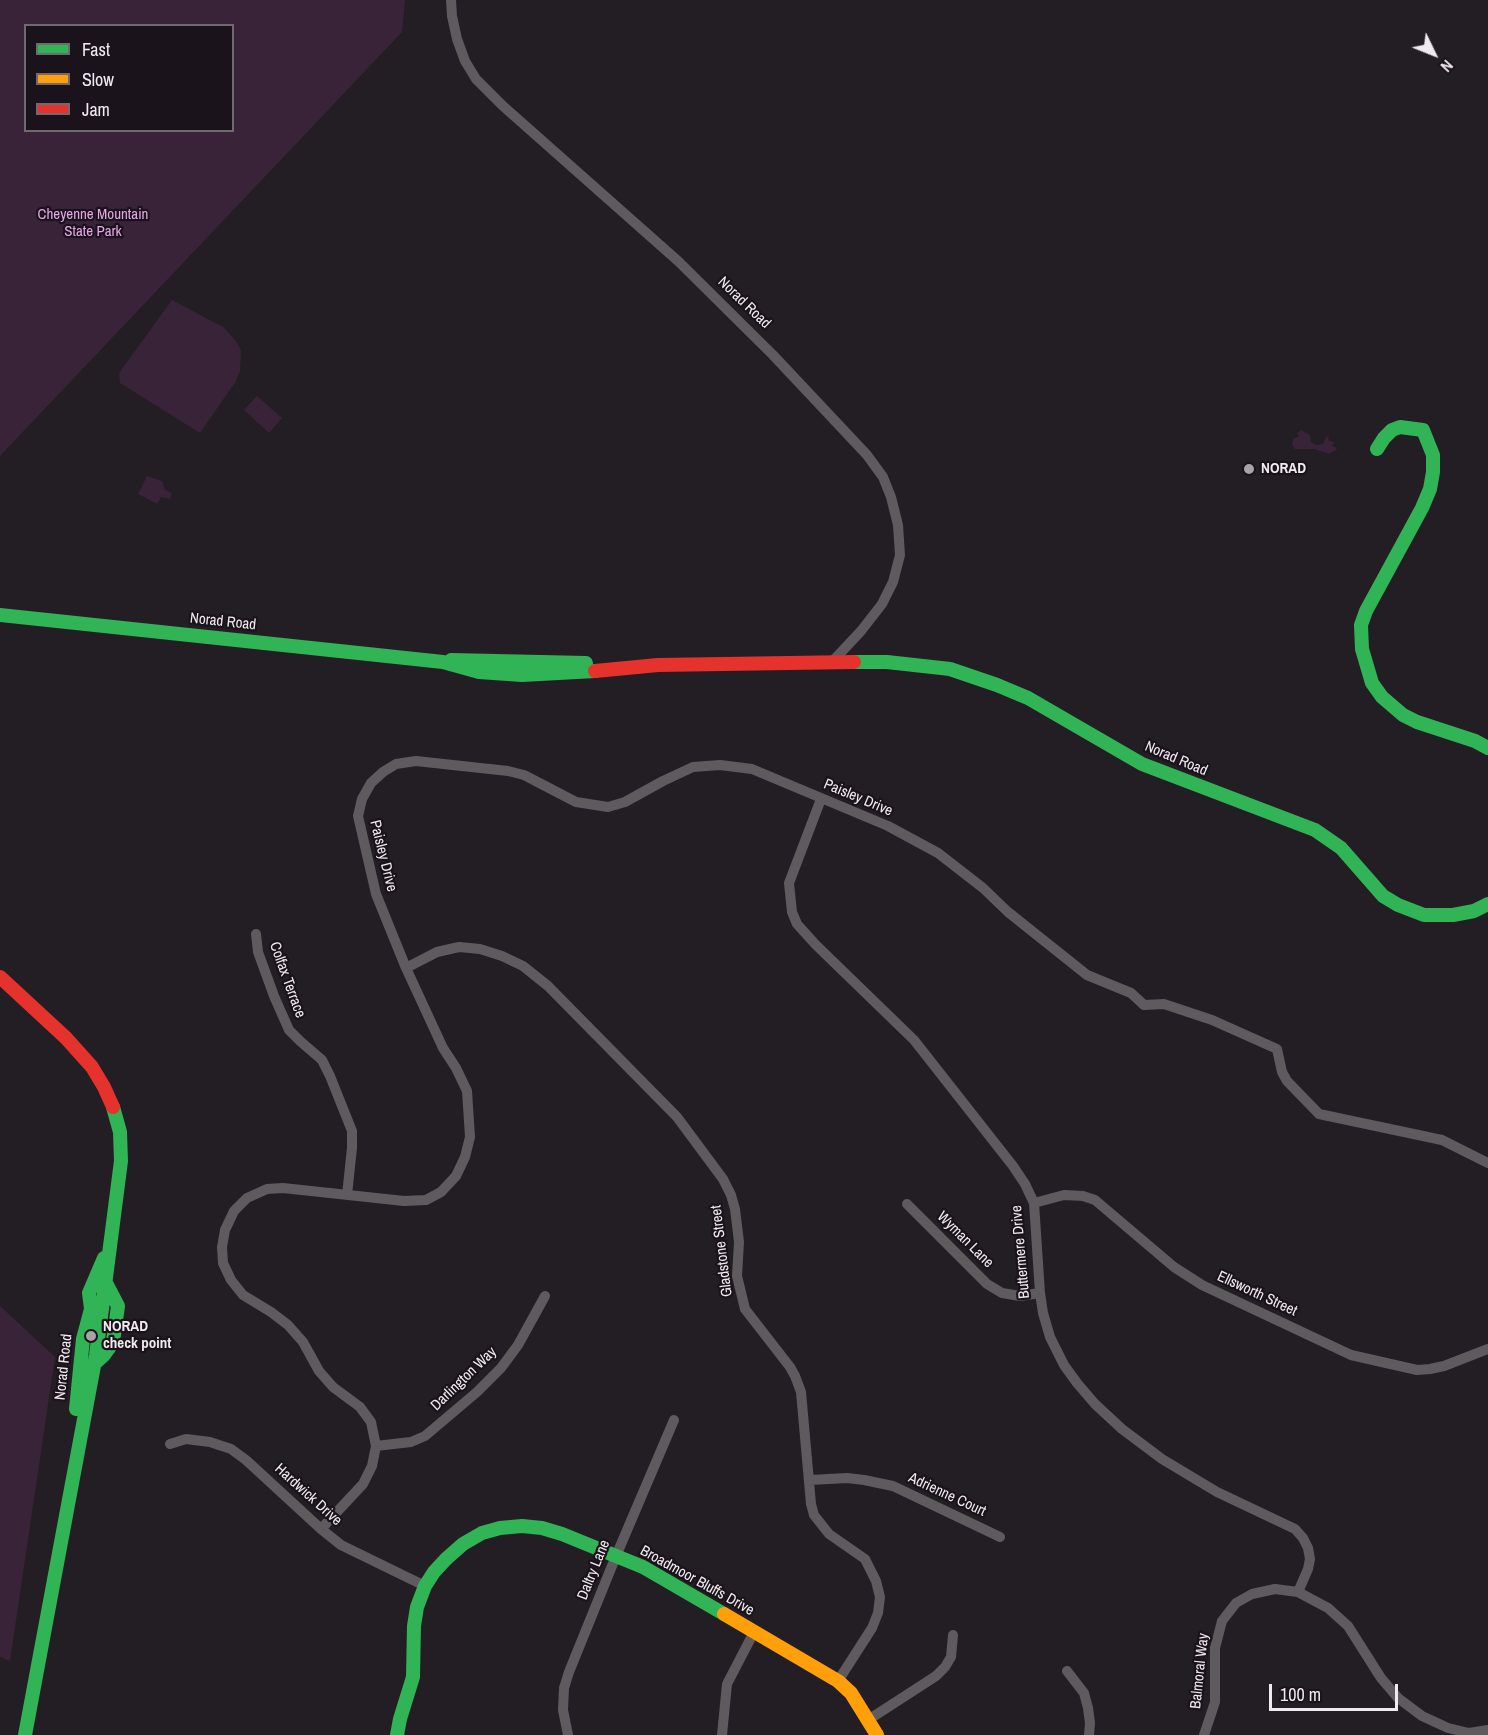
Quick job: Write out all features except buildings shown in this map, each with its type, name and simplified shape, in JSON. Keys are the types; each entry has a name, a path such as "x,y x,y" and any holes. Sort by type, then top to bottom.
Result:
{"street":[{"name":"Norad Road","path":"451,0 457,39 465,61 476,79 503,106 678,261 774,355 867,455 883,477 898,525 900,555 893,582 882,604 831,663"},
{"path":"1377,449 1392,430 1400,427 1422,430 1431,445 1433,472 1430,489 1422,508 1366,611 1361,625 1362,649 1372,683 1382,697 1404,715 1488,748"},
{"name":"Norad Road","path":"0,615 443,662 459,659 596,663 640,667 887,662 950,669 1029,698 1160,772 1315,830 1341,848 1383,896 1398,905 1424,915 1437,916 1474,911 1488,904"},
{"name":"Paisley Drive","path":"376,1446 371,1422 360,1407 333,1387 319,1371 303,1342 288,1325 243,1295 231,1280 223,1263 222,1247 225,1230 234,1211 247,1198 267,1189 283,1188 404,1201 426,1200 441,1192 456,1176 465,1157 470,1137 467,1091 443,1048 406,968 376,894 358,816 362,799 371,783 396,764 416,761 508,771 524,775 576,802 608,807 625,802 693,767 720,765 752,769 888,826 938,854 983,888 1016,918 1087,975 1131,993 1144,1005 1164,1004 1212,1020 1277,1049 1282,1072 1287,1081 1319,1114 1442,1140 1488,1163"},
{"name":"Buttermere Drive","path":"821,799 789,883 792,912 797,924 914,1040 1025,1184 1034,1203 1042,1313 1059,1356 1077,1383 1095,1404 1122,1429 1162,1459 1217,1492 1295,1529 1303,1538 1310,1559 1298,1593"},
{"name":"Colfax Terrace","path":"256,934 258,952 274,996 290,1030 322,1060 352,1131 347,1196"},
{"name":"Gladstone Street","path":"406,968 437,952 459,947 480,949 523,966 548,986 677,1117 723,1179 730,1195 737,1225 739,1242 737,1276 745,1309 795,1376 801,1392 811,1504 814,1515 829,1534 864,1559 876,1581 879,1597 878,1613 872,1628 838,1681"},
{"name":"Norad Road","path":"0,977 79,1051 92,1068 113,1108 120,1132 121,1161 94,1364 25,1735"},
{"name":"Ellsworth Street","path":"1034,1203 1064,1195 1083,1196 1095,1200 1174,1267 1202,1285 1351,1355 1417,1370 1444,1366 1488,1349"},
{"name":"Wyman Lane","path":"907,1204 987,1284 1002,1293 1020,1296 1040,1293"},
{"name":"Norad Road","path":"63,1526 82,1350 86,1323 92,1309 89,1293 104,1257 114,1217"},
{"name":"Darlington Way","path":"376,1446 411,1442 426,1436 477,1392 501,1368 518,1345 545,1296"},
{"name":"Daltry Lane","path":"568,1735 563,1710 564,1688 569,1672 674,1420"},
{"name":"Hardwick Drive","path":"170,1444 186,1439 210,1442 231,1449 341,1545 425,1586"},
{"path":"321,1529 363,1484 372,1466 376,1446"},
{"name":"Adrienne Court","path":"810,1480 847,1478 893,1486 1000,1537"},
{"name":"Broadmoor Bluffs Drive","path":"397,1735 413,1677 414,1626 417,1607 425,1586 434,1572 463,1544 482,1533 500,1528 522,1526 542,1528 562,1534 643,1567 838,1681 851,1693 877,1735"},
{"name":"Balmoral Way","path":"1204,1735 1215,1702 1215,1648 1222,1620 1236,1603 1252,1594 1275,1589 1298,1593 1328,1608 1348,1626 1381,1678 1398,1698 1422,1716 1448,1728 1469,1733 1488,1730"},
{"path":"722,1735 727,1684 754,1632"},
{"path":"868,1720 936,1676 951,1657 953,1635"},
{"path":"1067,1671 1084,1693 1090,1723 1089,1735"}],"green space":[{"name":"Cheyenne Mountain State Park","path":"0,0 405,0 402,32 0,456"},
{"path":"172,300 223,327 236,341 241,351 240,371 236,381 200,433 120,383 119,373"},
{"path":"257,396 282,418 269,433 244,410"},
{"path":"1301,430 1310,435 1311,442 1316,445 1323,444 1329,436 1328,440 1334,442 1332,446 1337,448 1336,450 1329,454 1315,449 1295,449 1292,444 1294,438 1299,437 1297,433"},
{"path":"147,476 162,481 165,490 172,493 170,499 161,497 157,504 138,494"},
{"path":"0,1306 55,1357 10,1661 0,1657"}],"traffic: fast":[{"path":"1377,449 1392,430 1400,427 1423,430 1433,455 1433,472 1430,489 1422,508 1366,611 1361,625 1362,649 1372,683 1382,697 1403,715 1417,722 1475,741 1488,748"},
{"path":"0,615 443,662 479,672 522,675 595,671"},
{"path":"451,660 586,663"},
{"path":"854,662 887,662 950,669 1028,698 1142,764 1315,830 1341,848 1383,896 1398,905 1424,915 1453,915 1474,911 1488,904"},
{"path":"25,1735 96,1355 121,1161 120,1132 113,1107"},
{"path":"76,1409 83,1339 91,1309 89,1293 104,1258"},
{"path":"94,1364 112,1344 114,1335 118,1306 106,1283"},
{"path":"397,1735 413,1677 414,1626 417,1607 425,1586 446,1559 463,1544 482,1533 500,1528 522,1526 542,1528 562,1534 643,1567 724,1614"}],"traffic: slow":[{"path":"724,1614 838,1681 851,1693 877,1735"}],"traffic: jam":[{"path":"595,671 658,665 854,662"},
{"path":"0,977 66,1038 92,1067 113,1107"}],"place":[{"name":"NORAD","path":"1249,469"},
{"name":"NORAD check point","path":"91,1336"}]}
